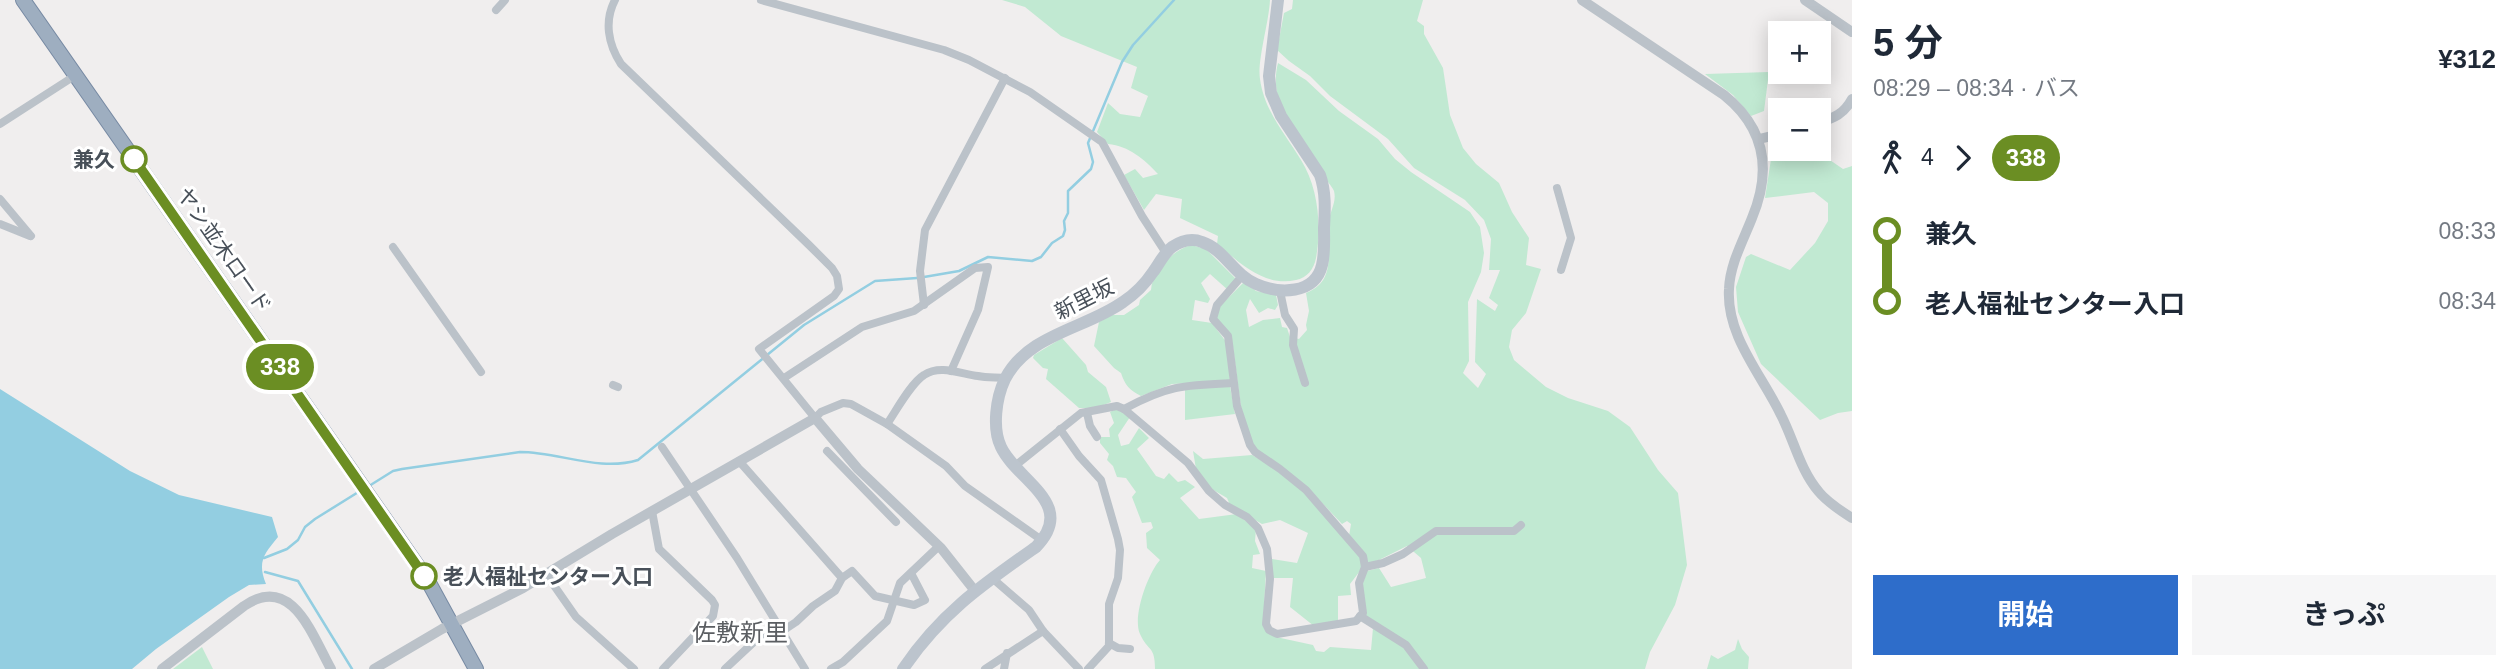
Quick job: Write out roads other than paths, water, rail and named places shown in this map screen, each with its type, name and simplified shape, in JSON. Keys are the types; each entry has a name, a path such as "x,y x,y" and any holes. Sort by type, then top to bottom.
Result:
{"highway":[{"name":"ヤシ並木ロード","path":"23,0 428,581 453,623 475,669"}],"main road":[{"path":"1166,253 1188,240 1203,242 1210,245 1242,276 1259,285 1280,291 1292,291 1306,286 1320,273 1324,259 1325,204 1320,175 1281,116 1271,93 1269,76 1278,0"},
{"name":"新里坂","path":"1043,541 1051,523 1049,507 1002,449 998,436 998,405 1006,378 1033,348 1128,298 1146,281 1166,253"},
{"path":"903,669 934,628 975,591 1043,541"}],"street":[{"path":"496,10 505,0"},
{"path":"615,0 609,14 609,30 612,50 621,64 821,257 837,276 839,289 834,296 759,349 858,469 939,546 975,591"},
{"path":"761,0 944,50 1030,92 1102,142 1142,216 1166,253"},
{"path":"1582,0 1724,94 1742,111 1759,139 1763,171 1761,190 1730,277 1729,300 1733,324 1742,346 1783,417 1806,473 1820,493 1852,518"},
{"path":"1805,0 1852,32"},
{"path":"0,124 76,75"},
{"path":"923,305 920,272 925,229 1004,78"},
{"path":"1831,118 1846,110 1852,99"},
{"path":"1759,139 1768,137"},
{"path":"1557,188 1571,238 1561,270"},
{"path":"0,199 31,236 0,224"},
{"path":"393,247 481,372"},
{"path":"784,378 862,327 914,310 975,268 988,267 978,310 951,371"},
{"path":"1015,466 1081,413 1117,406 1124,409 1188,463 1209,491 1258,527 1267,549 1269,579 1266,624 1269,630 1277,634 1356,621 1363,613 1359,583 1365,568 1363,556 1306,490 1255,453 1237,406 1228,336 1213,319 1217,305 1242,276"},
{"path":"1280,291 1285,315 1295,335 1293,345 1305,383"},
{"path":"887,424 922,375 951,371 979,377 1006,378"},
{"path":"1124,409 1153,393 1174,387 1233,383"},
{"path":"374,669 546,574 815,418 821,412 843,403 851,404 887,424 946,466 965,486 1043,541"},
{"path":"1087,412 1090,426 1097,437"},
{"path":"1060,429 1079,456 1101,480 1120,550 1118,578 1109,604 1109,643 1088,669"},
{"path":"662,447 691,488 805,669"},
{"path":"827,451 897,522"},
{"path":"739,461 842,578"},
{"path":"879,505 882,492"},
{"path":"652,511 659,549 715,606 713,616 663,669"},
{"path":"1365,568 1383,564 1403,554 1436,531 1514,531 1521,525"},
{"path":"831,669 843,662 887,621 900,583 939,546"},
{"path":"725,669 756,640 781,632 835,591 842,578 852,571 875,596 914,605 925,600 911,573"},
{"path":"546,574 576,617 634,669"},
{"path":"992,578 1029,610 1043,631 1079,669"},
{"path":"162,669 255,598 265,595 283,599 298,610 331,669"},
{"path":"1360,616 1406,645 1424,669"},
{"path":"985,669 1043,631"},
{"path":"1109,643 1118,648 1130,649"},
{"path":"1004,669 1007,653"}],"water":[{"path":"0,389 130,471 179,495 272,517 278,537 263,559 262,570 266,584 249,585 229,597 132,669 0,669"}],"waterway":[{"path":"924,277 959,271 988,257 1032,261 1041,257 1052,243 1063,236 1064,221 1068,213 1068,191 1091,169 1093,162 1088,143 1122,62 1133,45 1174,0"},
{"path":"369,486 393,471 520,452 594,463 638,460 804,325 875,281 917,278"},
{"path":"264,558 287,549 315,519 360,491"},
{"path":"265,572 298,581 352,669"}],"place":[{"name":"兼久","path":"134,159"},
{"name":"老人福祉センター入口","path":"424,576"}],"district":[{"name":"佐敷新里","path":"740,632"}]}
